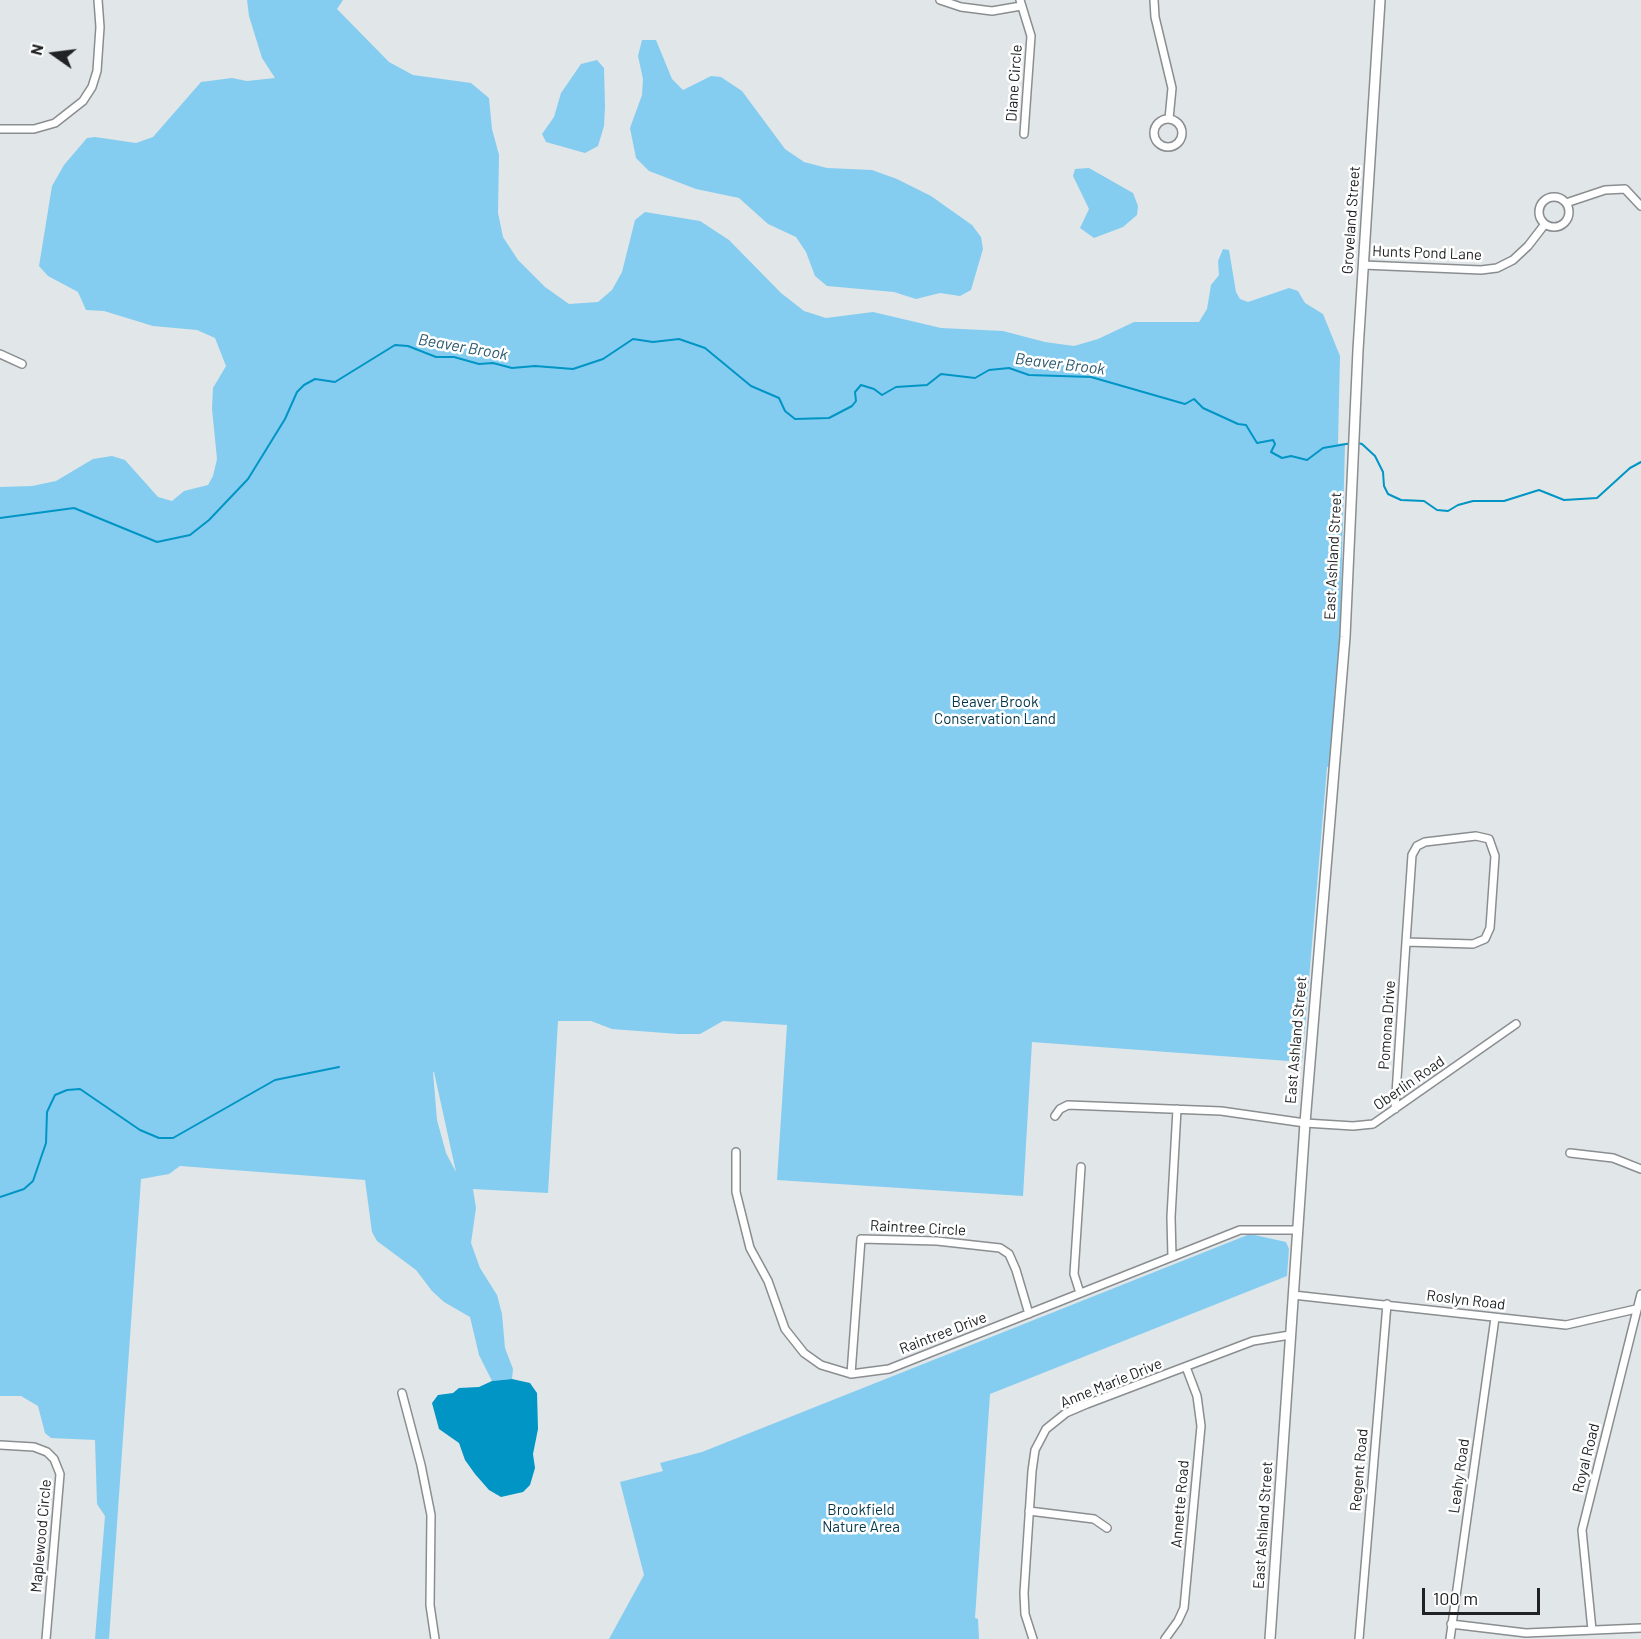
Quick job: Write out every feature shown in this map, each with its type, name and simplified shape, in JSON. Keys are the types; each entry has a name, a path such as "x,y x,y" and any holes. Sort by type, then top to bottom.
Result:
{"main road":[{"name":"Groveland Street","path":"1353,442 1380,0"},
{"name":"East Ashland Street","path":"1270,1639 1305,1123 1345,637 1353,442"}],"street":[{"path":"0,129 34,129 55,123 83,101 92,87 97,71 98,0"},
{"path":"940,0 961,7 1001,11 1020,3"},
{"path":"1154,0 1155,17 1172,88 1169,119"},
{"name":"Diane Circle","path":"1020,3 1031,36 1024,134"},
{"path":"1169,119 1181,126 1182,136 1177,144 1168,147 1159,145 1154,133 1157,124 1169,119"},
{"path":"1566,203 1568,217 1563,225 1554,227 1545,224 1538,213 1544,200 1553,196 1566,203 1605,190 1625,189 1641,206"},
{"name":"Hunts Pond Lane","path":"1363,265 1481,270 1497,268 1513,260 1528,246 1545,224"},
{"path":"0,354 22,364"},
{"name":"Pomona Drive","path":"1395,1109 1406,942 1414,850 1422,843 1430,841 1476,836 1489,838 1495,856 1490,928 1485,939 1473,944 1406,942"},
{"name":"Oberlin Road","path":"1055,1116 1060,1109 1068,1105 1221,1111 1305,1123 1363,1126 1373,1124 1516,1024"},
{"path":"1172,1257 1171,1216 1177,1109"},
{"name":"Raintree Drive","path":"735,1152 736,1192 750,1248 768,1281 785,1329 804,1353 821,1365 851,1374 889,1369 1240,1230 1297,1230"},
{"path":"1570,1153 1613,1158 1641,1168"},
{"path":"1080,1293 1074,1274 1081,1167"},
{"name":"Raintree Circle","path":"851,1374 861,1239 929,1241 1000,1248 1009,1254 1029,1314"},
{"name":"Royal Road","path":"1592,1630 1582,1530 1641,1294"},
{"name":"Roslyn Road","path":"1293,1295 1566,1325 1636,1310"},
{"name":"Regent Road","path":"1359,1639 1387,1304"},
{"name":"Leahy Road","path":"1450,1639 1495,1318"},
{"name":"Anne Marie Drive","path":"1033,1639 1025,1614 1024,1593 1029,1511 1035,1450 1046,1429 1076,1409 1253,1341 1290,1335"},
{"name":"Annette Road","path":"1164,1639 1179,1621 1184,1608 1201,1426 1197,1396 1186,1367"},
{"path":"402,1393 421,1465 431,1515 430,1605 435,1639"},
{"name":"Maplewood Circle","path":"0,1445 34,1448 47,1452 54,1459 60,1474 46,1639"},
{"path":"1029,1511 1094,1519 1107,1528"},
{"path":"1452,1624 1526,1633 1641,1629"}],"green space":[{"name":"Beaver Brook Conservation Land","path":"247,0 343,0 337,9 389,62 413,75 471,83 489,98 492,129 499,155 498,213 503,237 518,260 545,287 569,304 598,302 612,290 622,272 635,220 645,212 700,221 729,240 781,293 804,311 826,318 873,312 941,328 1003,331 1045,342 1074,346 1098,339 1134,322 1199,322 1207,309 1211,285 1219,275 1218,261 1223,249 1229,250 1236,292 1240,299 1248,302 1289,288 1298,291 1305,303 1323,314 1340,356 1338,444 1345,443 1340,634 1334,696 1340,696 1334,766 1327,767 1302,1062 1032,1042 1023,1196 777,1180 787,1025 723,1021 700,1034 678,1034 612,1029 591,1021 558,1021 548,1193 473,1189 476,1208 471,1243 480,1268 497,1295 502,1314 505,1348 513,1369 512,1379 492,1381 479,1355 470,1317 444,1302 416,1270 377,1241 372,1232 365,1180 180,1166 169,1174 141,1179 109,1639 95,1639 105,1516 97,1504 95,1440 51,1438 45,1433 38,1406 21,1396 0,1396 0,487 32,486 56,481 93,459 112,456 125,460 158,497 172,501 184,491 208,485 213,476 217,459 212,409 213,388 226,366 215,338 197,330 153,326 104,311 86,310 78,292 48,276 39,266 52,186 64,165 87,138 95,137 136,143 153,137 201,82 232,78 247,81 275,78 262,58 249,16","holes":["434,1072 456,1172 446,1153 437,1120"]},
{"path":"642,40 656,40 672,79 683,90 711,76 721,77 742,91 785,149 804,162 827,168 872,170 897,179 931,196 972,225 981,237 983,249 971,290 960,296 940,293 916,299 894,292 827,286 815,276 806,252 796,237 768,224 739,198 696,189 649,171 636,158 630,128 642,95 643,79 638,56"},
{"path":"597,60 604,68 605,107 604,126 598,146 585,153 546,142 542,134 554,117 561,93 581,64"},
{"path":"1089,168 1133,193 1138,206 1137,215 1123,227 1094,238 1080,228 1089,209 1073,176 1075,169"},
{"name":"Brookfield Nature Area","path":"1250,1234 1286,1242 1289,1249 1287,1276 990,1394 975,1618 978,1619 979,1639 609,1639 644,1575 620,1482 663,1471 660,1463 702,1452"}],"shaded area":[{"path":"512,1379 530,1383 537,1393 538,1429 533,1454 535,1468 530,1485 523,1492 501,1497 489,1490 475,1474 465,1460 459,1443 439,1429 432,1403 438,1395 453,1393 459,1388 479,1387 492,1381"}],"waterway":[{"name":"Beaver Brook","path":"0,518 74,508 157,542 190,535 209,520 248,479 285,419 297,392 304,385 315,379 335,382 395,345 408,346 436,357 454,357 479,364 493,363 512,368 535,366 573,369 603,359 633,339 653,342 679,339 705,348 751,386 779,398 785,411 795,419 829,418 852,406 856,401 855,392 861,385 874,389 882,395 896,387 927,385 941,374 975,378 989,370 1009,368 1029,375 1091,377 1185,404 1194,399 1203,408 1238,424 1246,425 1257,443 1273,440 1275,444 1271,452 1282,458 1291,456 1307,460 1323,448 1352,443"},
{"name":"Beaver Brook","path":"1358,443 1375,456 1383,472 1384,486 1388,494 1401,500 1424,501 1437,510 1448,511 1458,505 1473,501 1504,501 1539,490 1564,500 1597,498 1630,468 1641,462"},
{"path":"0,1197 24,1189 33,1181 46,1143 47,1112 55,1095 67,1090 80,1089 140,1130 159,1138 173,1138 275,1080 339,1067"}]}
